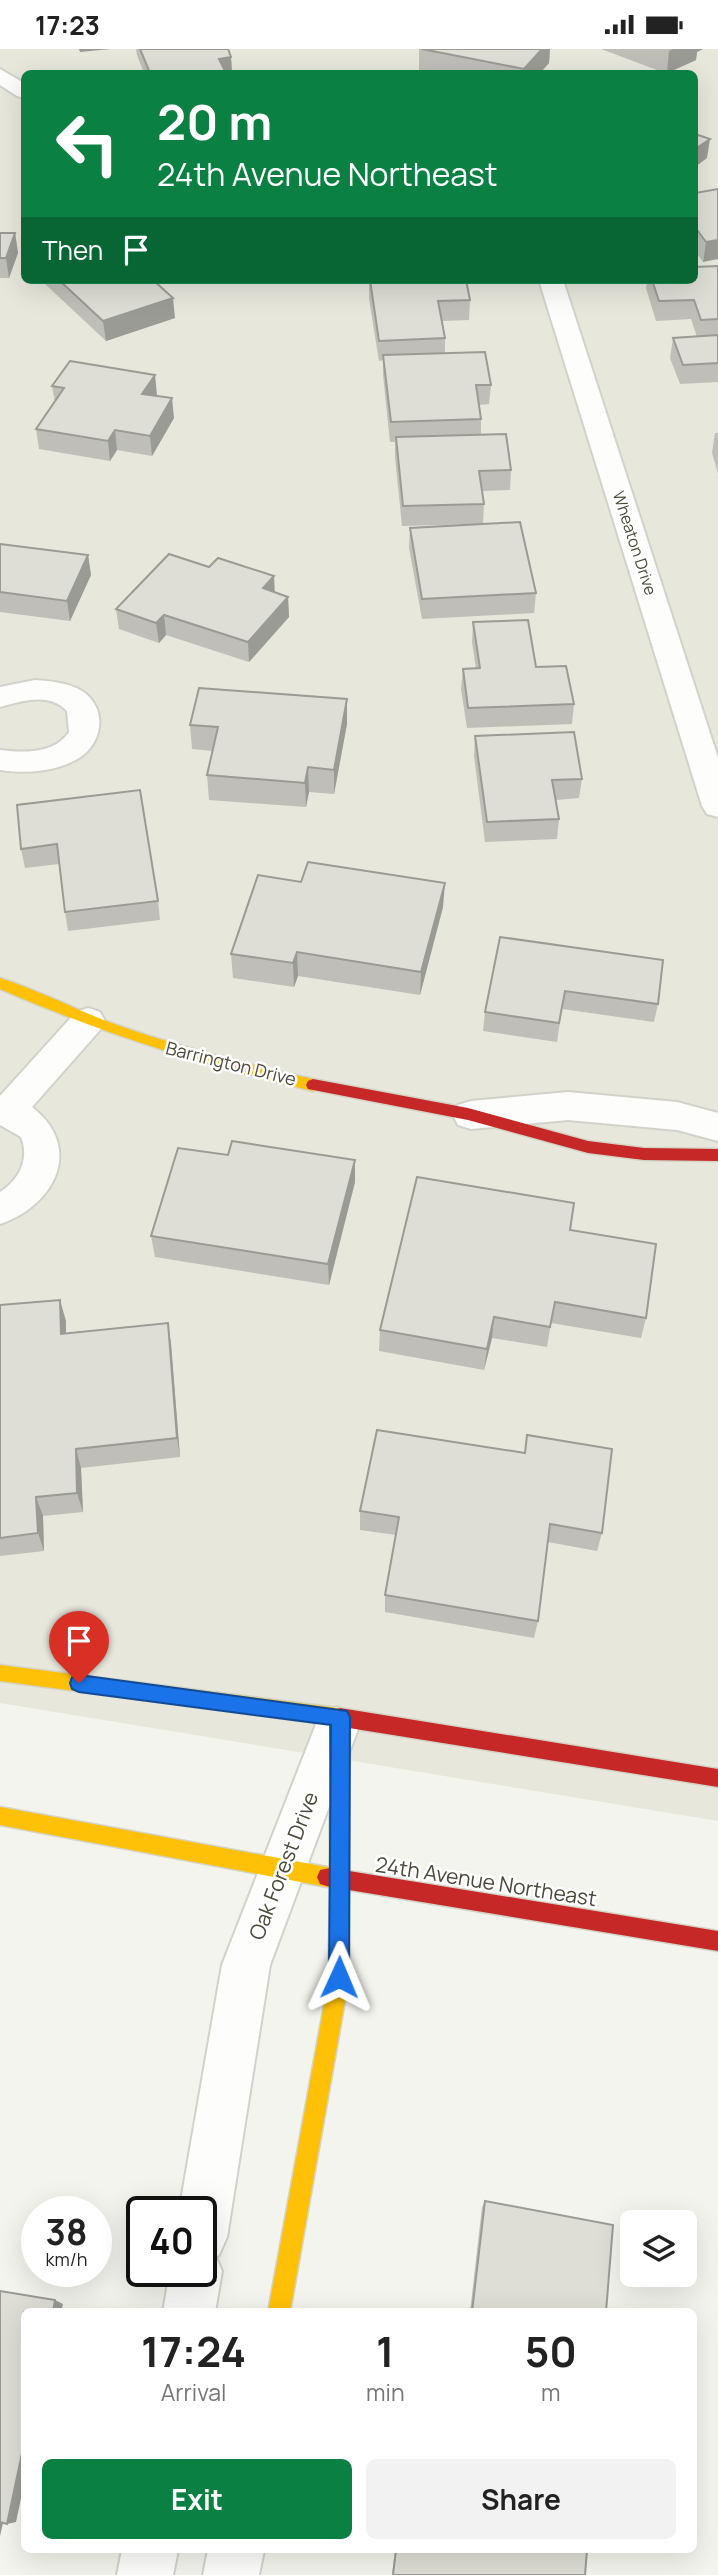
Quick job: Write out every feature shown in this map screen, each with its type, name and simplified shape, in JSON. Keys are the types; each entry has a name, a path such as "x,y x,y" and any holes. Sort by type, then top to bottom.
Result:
{"street":[{"path":"0,75 21,90"},
{"name":"Wheaton Drive","path":"552,284 718,806"},
{"path":"0,697 12,692 35,689 56,692 79,705 85,718 82,736 67,752 45,761 16,763 0,760"},
{"name":"Barrington Drive","path":"0,983 88,1021 164,1047 266,1074 384,1100 471,1115 572,1144 671,1157 718,1155"},
{"path":"0,1209 27,1193 36,1182 44,1154 37,1134 24,1120 4,1112 88,1021"},
{"name":"Barrington Drive","path":"471,1115 568,1106 677,1117 718,1127"},
{"path":"0,1673 341,1717 718,1779"},
{"name":"Oak Forest Drive","path":"208,2196 246,1965 341,1717"},
{"name":"Oak Forest Drive","path":"280,2308 339,1977 341,1717"},
{"name":"24th Avenue Northeast","path":"0,1816 283,1870 718,1941"},
{"path":"190,2308 193,2287"},
{"path":"145,2575 149,2553"},
{"path":"231,2575 235,2553"}],"shaded area":[{"path":"0,49 718,49 718,1821 0,1703"}],"building":[{"path":"140,49 228,49 231,57 219,59 224,70 149,70"},
{"path":"422,49 542,49 524,69"},
{"path":"698,135 710,139 698,147"},
{"path":"718,189 718,240 706,242 698,231 698,192"},
{"path":"0,233 15,233 6,258 0,258"},
{"path":"718,266 718,319 701,320 694,300 659,301 653,284 698,284 698,267"},
{"path":"63,284 157,284 173,298 103,321"},
{"path":"371,284 467,284 470,300 438,301 445,338 379,341"},
{"path":"718,335 718,363 683,365 673,338"},
{"path":"485,352 491,385 476,385 481,419 391,422 383,355"},
{"path":"70,361 155,375 142,394 172,398 150,436 115,430 108,441 36,429 64,388 52,386"},
{"path":"506,434 511,470 479,471 484,504 403,506 396,437"},
{"path":"520,522 536,593 422,599 410,528"},
{"path":"0,544 88,555 67,601 0,592"},
{"path":"169,554 209,567 218,558 274,576 263,588 288,597 248,642 164,615 156,623 116,609"},
{"path":"528,620 536,667 566,666 574,704 468,708 463,669 480,668 473,622"},
{"path":"199,688 347,699 334,770 308,767 305,783 207,775 218,727 190,725"},
{"path":"574,732 582,779 552,780 559,819 487,822 475,736"},
{"path":"140,790 158,901 65,912 57,844 21,849 17,805"},
{"path":"308,862 445,883 421,972 297,952 293,963 231,954 258,875 301,882"},
{"path":"500,937 663,960 658,1004 565,991 559,1023 485,1012"},
{"path":"232,1141 355,1160 328,1264 151,1236 178,1148 228,1155"},
{"path":"417,1177 574,1203 570,1230 656,1244 646,1318 555,1302 550,1327 494,1317 487,1349 380,1330"},
{"path":"60,1300 61,1334 168,1323 177,1438 76,1449 77,1493 36,1497 38,1533 0,1538 0,1305"},
{"path":"377,1430 525,1453 527,1435 612,1449 602,1533 550,1524 538,1621 385,1595 399,1517 360,1511"},
{"path":"485,2201 613,2225 606,2308 472,2308"},
{"path":"0,2291 55,2300 54,2308 21,2308 21,2458 7,2524 0,2522"},
{"path":"396,2553 587,2553 585,2575 393,2575"}],"traffic: slow":[{"path":"0,983 76,1015 154,1043 313,1085"},
{"path":"0,1673 338,1717"},
{"path":"0,1816 327,1877"},
{"path":"280,2308 339,1978 339,1944"}],"traffic: jam":[{"path":"313,1085 468,1114 588,1147 644,1154 718,1155"},
{"path":"338,1717 718,1778"},
{"path":"339,1944 340,1717"},
{"path":"327,1877 718,1941"}],"route":[{"path":"79,1683 341,1717 339,1977"}]}
